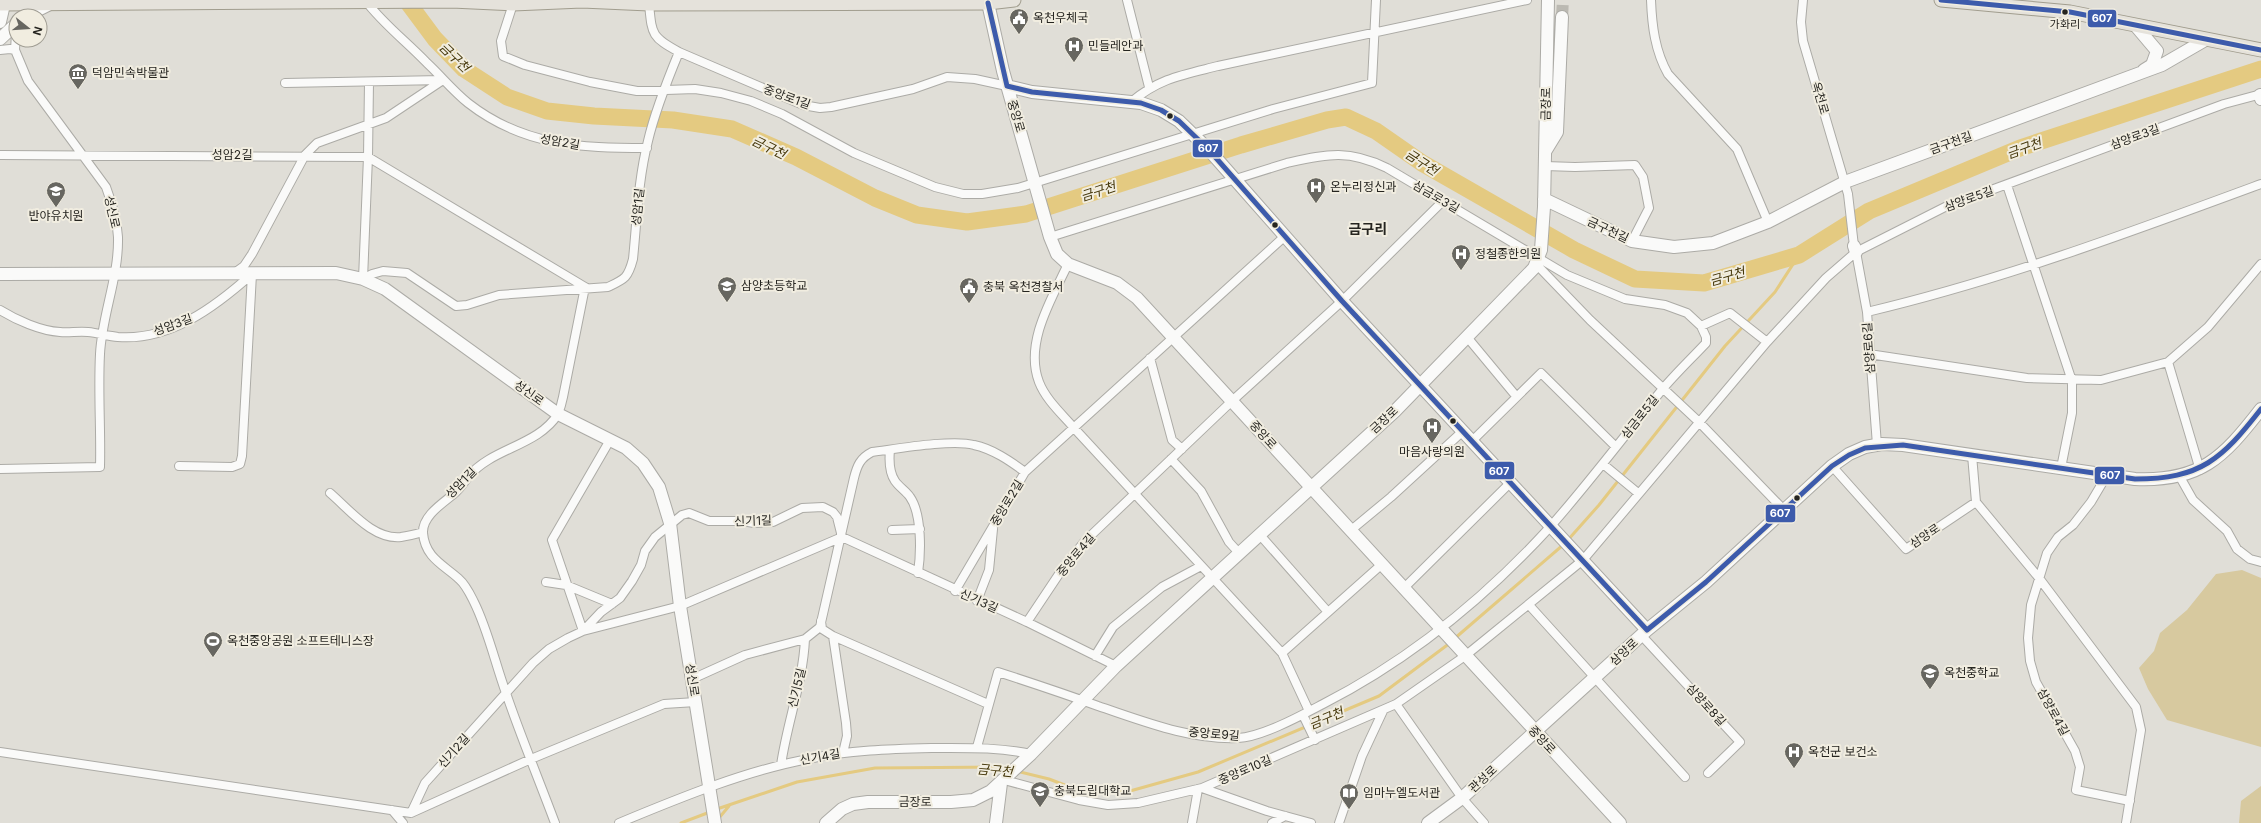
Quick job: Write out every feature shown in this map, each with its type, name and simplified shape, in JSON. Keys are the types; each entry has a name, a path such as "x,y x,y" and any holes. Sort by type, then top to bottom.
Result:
{"main road":[{"path":"3,3 366,0 513,2 581,0 648,4 988,3 1014,0"},
{"path":"1941,0 2070,12 2207,38 2261,50"}],"street":[{"name":"성암2길","path":"366,0 377,16 443,80 485,115 519,133 558,144 578,146 647,144"},
{"path":"1127,0 1149,88"},
{"path":"513,2 501,41 503,56 524,65 590,82 637,91 662,93 696,89 721,93 751,101 782,114 854,153 911,179 963,194 982,194 1018,188 1273,109 1372,83 1376,0"},
{"path":"1131,102 1149,88 1172,78 1218,66 1527,0"},
{"name":"금장로","path":"826,823 842,810 853,804 868,802 951,802 973,800 991,792 1029,756 1116,666 1311,488 1420,385 1467,337 1538,258 1544,203 1548,0"},
{"path":"1651,0 1656,49 1665,69 1737,149 1768,222"},
{"name":"옥천로","path":"1803,0 1801,22 1804,41 1848,194"},
{"path":"0,22 3,3"},
{"path":"41,8 51,3"},
{"name":"중앙로","path":"988,3 1007,86 1049,233 1057,254 1068,264 1117,283 1137,298 1403,589 1620,823"},
{"name":"중앙로1길","path":"648,4 652,30 660,41 679,52 803,105 831,108 913,89 947,77 975,79 1007,86"},
{"path":"1545,151 1557,132 1562,17"},
{"path":"2135,25 2153,43 2157,51 2152,65 2138,74"},
{"path":"0,39 8,32"},
{"name":"금구천길","path":"1544,203 1632,241 1674,247 1713,244 1768,222 1845,182 2162,65 2207,38"},
{"path":"0,50 15,50"},
{"name":"성신로","path":"15,50 28,81 106,187 113,207 118,236 114,274 103,334"},
{"path":"662,93 679,52"},
{"path":"285,83 443,80"},
{"path":"233,274 244,266 252,254 305,155 317,143 368,126 386,118 443,80"},
{"path":"363,279 368,157 368,82"},
{"path":"1007,86 1040,93 1131,102 1161,110 1194,134 1342,301 1581,558 1645,633"},
{"name":"성암1길","path":"363,279 372,274 383,271 407,273 456,306 467,305 499,295 608,286 624,280 629,272 633,260 642,175 647,144 662,93"},
{"name":"삼양로3길","path":"2007,185 2224,104 2261,96"},
{"name":"성암2길","path":"0,155 305,155 368,157"},
{"name":"삼금로3길","path":"1049,233 1231,175 1321,155 1361,156 1386,168 1538,258"},
{"path":"368,157 585,287"},
{"path":"1545,166 1575,167 1636,165 1643,177 1650,208 1632,241"},
{"path":"1867,312 1941,294 2033,265 2140,229 2261,184"},
{"name":"삼양로5길","path":"1638,493 1696,420 1826,278 1855,249 1945,207 2007,185 2072,381 2072,413 2061,468"},
{"name":"삼양로6길","path":"1848,194 1855,249 1867,312 1877,445"},
{"name":"중앙로4길","path":"1027,622 1061,571 1084,542 1232,401 1342,301 1443,201"},
{"name":"중앙로2길","path":"955,591 1025,472 1284,237"},
{"path":"1538,258 1567,275 1611,294 1625,299 1678,308 1687,313 1701,326 1706,337 1706,343 1665,391 1696,420 1783,509"},
{"name":"삼금로5길","path":"1538,258 1590,320 1665,391 1602,464 1553,529"},
{"path":"1068,264 1045,314 1037,340 1035,362 1039,382 1046,394 1074,428 1134,495 1282,653 1315,740"},
{"path":"1869,354 2027,378 2072,381 2101,380 2168,362 2208,327 2261,264"},
{"name":"성신로","path":"0,274 336,273 363,279 385,289 558,414 626,448 643,462 659,487 670,523 680,606 715,823"},
{"path":"179,466 232,467 240,464 242,456 252,274"},
{"name":"성암3길","path":"0,310 32,324 59,332 103,334 118,337 144,335 186,323 230,294 252,274"},
{"name":"성암1길","path":"423,532 432,514 442,502 456,492 476,468 543,430 558,414 563,397 585,287"},
{"path":"1701,326 1730,313 1767,342"},
{"path":"0,469 100,467 100,354 103,334"},
{"path":"1467,337 1516,396"},
{"path":"1150,358 1172,440 1182,449"},
{"path":"2168,362 2200,470"},
{"path":"1472,441 1541,373 1616,447"},
{"name":"삼양로","path":"1535,732 1596,679 1645,633 1706,582 1783,509 1832,466 1848,454 1865,446 1903,445 2107,475 2157,480 2180,477 2200,470 2227,450 2261,409"},
{"path":"1350,531 1463,431"},
{"path":"584,632 566,585 552,540 610,440"},
{"path":"692,679 745,655 805,639 820,627 820,618 842,537 854,478 858,464 864,456 872,452 890,450 927,446 973,444 1007,459 1025,472"},
{"path":"890,450 889,462 894,480 911,498 920,529 921,555 918,573"},
{"path":"1972,455 1976,502 2039,578 2136,707 2141,730 2126,823"},
{"path":"1171,460 1201,491 1228,542 1239,553"},
{"path":"1602,464 1638,493"},
{"name":"삼양로","path":"1832,466 1906,549 1976,502"},
{"name":"삼양로4길","path":"2107,475 2091,502 2073,525 2058,537 2047,553 2031,605 2028,638 2030,661 2036,682 2075,751 2080,767 2076,790 2130,801"},
{"path":"2180,477 2193,500 2227,531 2237,549 2250,559 2261,562"},
{"path":"1403,589 1510,482"},
{"path":"330,493 366,525 380,534 400,537 423,532 426,544 433,558 445,570 459,579 469,591 479,611 506,694 556,823"},
{"name":"중앙로10길","path":"1002,782 1079,800 1108,805 1138,803 1200,788 1383,711 1396,704 1465,656 1529,605 1581,558 1638,493"},
{"name":"신기1길","path":"670,523 682,515 689,513 716,522 773,522 802,508 818,506 833,512 837,517 842,537"},
{"path":"546,582 566,585 612,604 620,598 632,581 641,565 645,551 655,537 670,523"},
{"path":"977,601 989,570 993,526"},
{"path":"892,530 920,529"},
{"path":"1444,633 1510,568 1553,529"},
{"path":"1260,535 1328,612"},
{"path":"680,606 842,537"},
{"name":"신기3길","path":"842,537 955,591 1027,622 1116,666"},
{"path":"1282,653 1381,565"},
{"path":"1095,656 1113,627 1162,586 1200,566"},
{"name":"신기2길","path":"584,632 601,612 612,604"},
{"path":"1529,605 1685,777"},
{"name":"신기2길","path":"411,813 425,783 533,663 549,649 584,632 680,606"},
{"path":"820,618 822,628 833,636 988,704"},
{"name":"중앙로9길","path":"1083,700 1147,723 1196,735 1240,738 1271,729 1306,713 1383,671 1444,633"},
{"name":"삼양로8길","path":"1645,633 1740,742 1708,773"},
{"path":"833,636 846,723 846,736 843,753"},
{"name":"신기5길","path":"781,765 785,734 804,658 805,639"},
{"path":"977,747 998,672 1083,700"},
{"path":"0,752 411,813 531,759 664,704 696,702"},
{"path":"1396,704 1462,798 1484,823"},
{"path":"1339,823 1362,756 1383,711"},
{"name":"관성로","path":"1428,823 1462,798 1535,732"},
{"name":"신기4길","path":"619,823 710,788 781,765 843,753 908,748 977,747 1007,749 1029,756"},
{"path":"996,823 1002,782"},
{"path":"1192,823 1200,788 1311,823"},
{"path":"392,810 403,823"},
{"path":"1272,823 1285,816"}],"shaded area":[{"path":"2242,570 2261,578 2261,747 2167,720 2148,689 2139,668 2154,651 2160,633 2187,610 2216,574"},
{"path":"2261,786 2261,823 2239,823 2241,801"}],"waterway":[{"name":"금구천","path":"406,0 435,39 464,69 507,97 547,111 594,116 673,120 732,129 796,157 875,198 917,215 967,222 1026,214 1241,145 1327,120 1346,117 1376,131 1422,163 1574,250 1635,279 1704,283 1799,255 1869,211 2020,148 2261,69"},
{"name":"금구천","path":"1567,541 1599,505 1725,346 1775,292 1799,255"},
{"name":"금구천","path":"1454,639 1563,545"},
{"name":"금구천","path":"1016,771 1049,779 1083,792 1130,791 1198,772 1379,696 1450,643"},
{"name":"금구천","path":"717,809 797,782 875,768 1003,767 1009,769"},
{"path":"719,818 729,806"},
{"name":"금구천","path":"681,823 710,812"}],"tunnel":[{"path":"1562,17 1563,0"}],"transit line":[{"name":"607","path":"1941,0 2070,12 2261,50"},
{"name":"607","path":"988,3 1007,86"},
{"name":"607","path":"1007,86 1032,92 1141,103 1161,110 1179,121 1209,150 1342,301 1647,630"},
{"name":"607","path":"1647,630 1706,582 1832,466 1849,455 1865,448 1903,445 2135,479 2158,478 2194,470 2208,463 2234,441 2261,409"}],"place":[{"name":"가화리","path":"2065,12"},
{"name":"옥천우체국","path":"1019,35"},
{"name":"민들레안과","path":"1074,63"},
{"name":"덕암민속박물관","path":"78,90"},
{"name":"온누리정신과","path":"1316,204"},
{"name":"반야유치원","path":"56,208"},
{"name":"정철종한의원","path":"1461,271"},
{"name":"삼양초등학교","path":"727,303"},
{"name":"충북 옥천경찰서","path":"969,304"},
{"name":"마음사랑의원","path":"1432,444"},
{"name":"옥천중앙공원 소프트테니스장","path":"213,658"},
{"name":"옥천중학교","path":"1930,690"},
{"name":"옥천군 보건소","path":"1794,769"},
{"name":"충북도립대학교","path":"1040,808"},
{"name":"임마누엘도서관","path":"1349,810"}],"district":[{"name":"금구리","path":"1368,229"}]}
